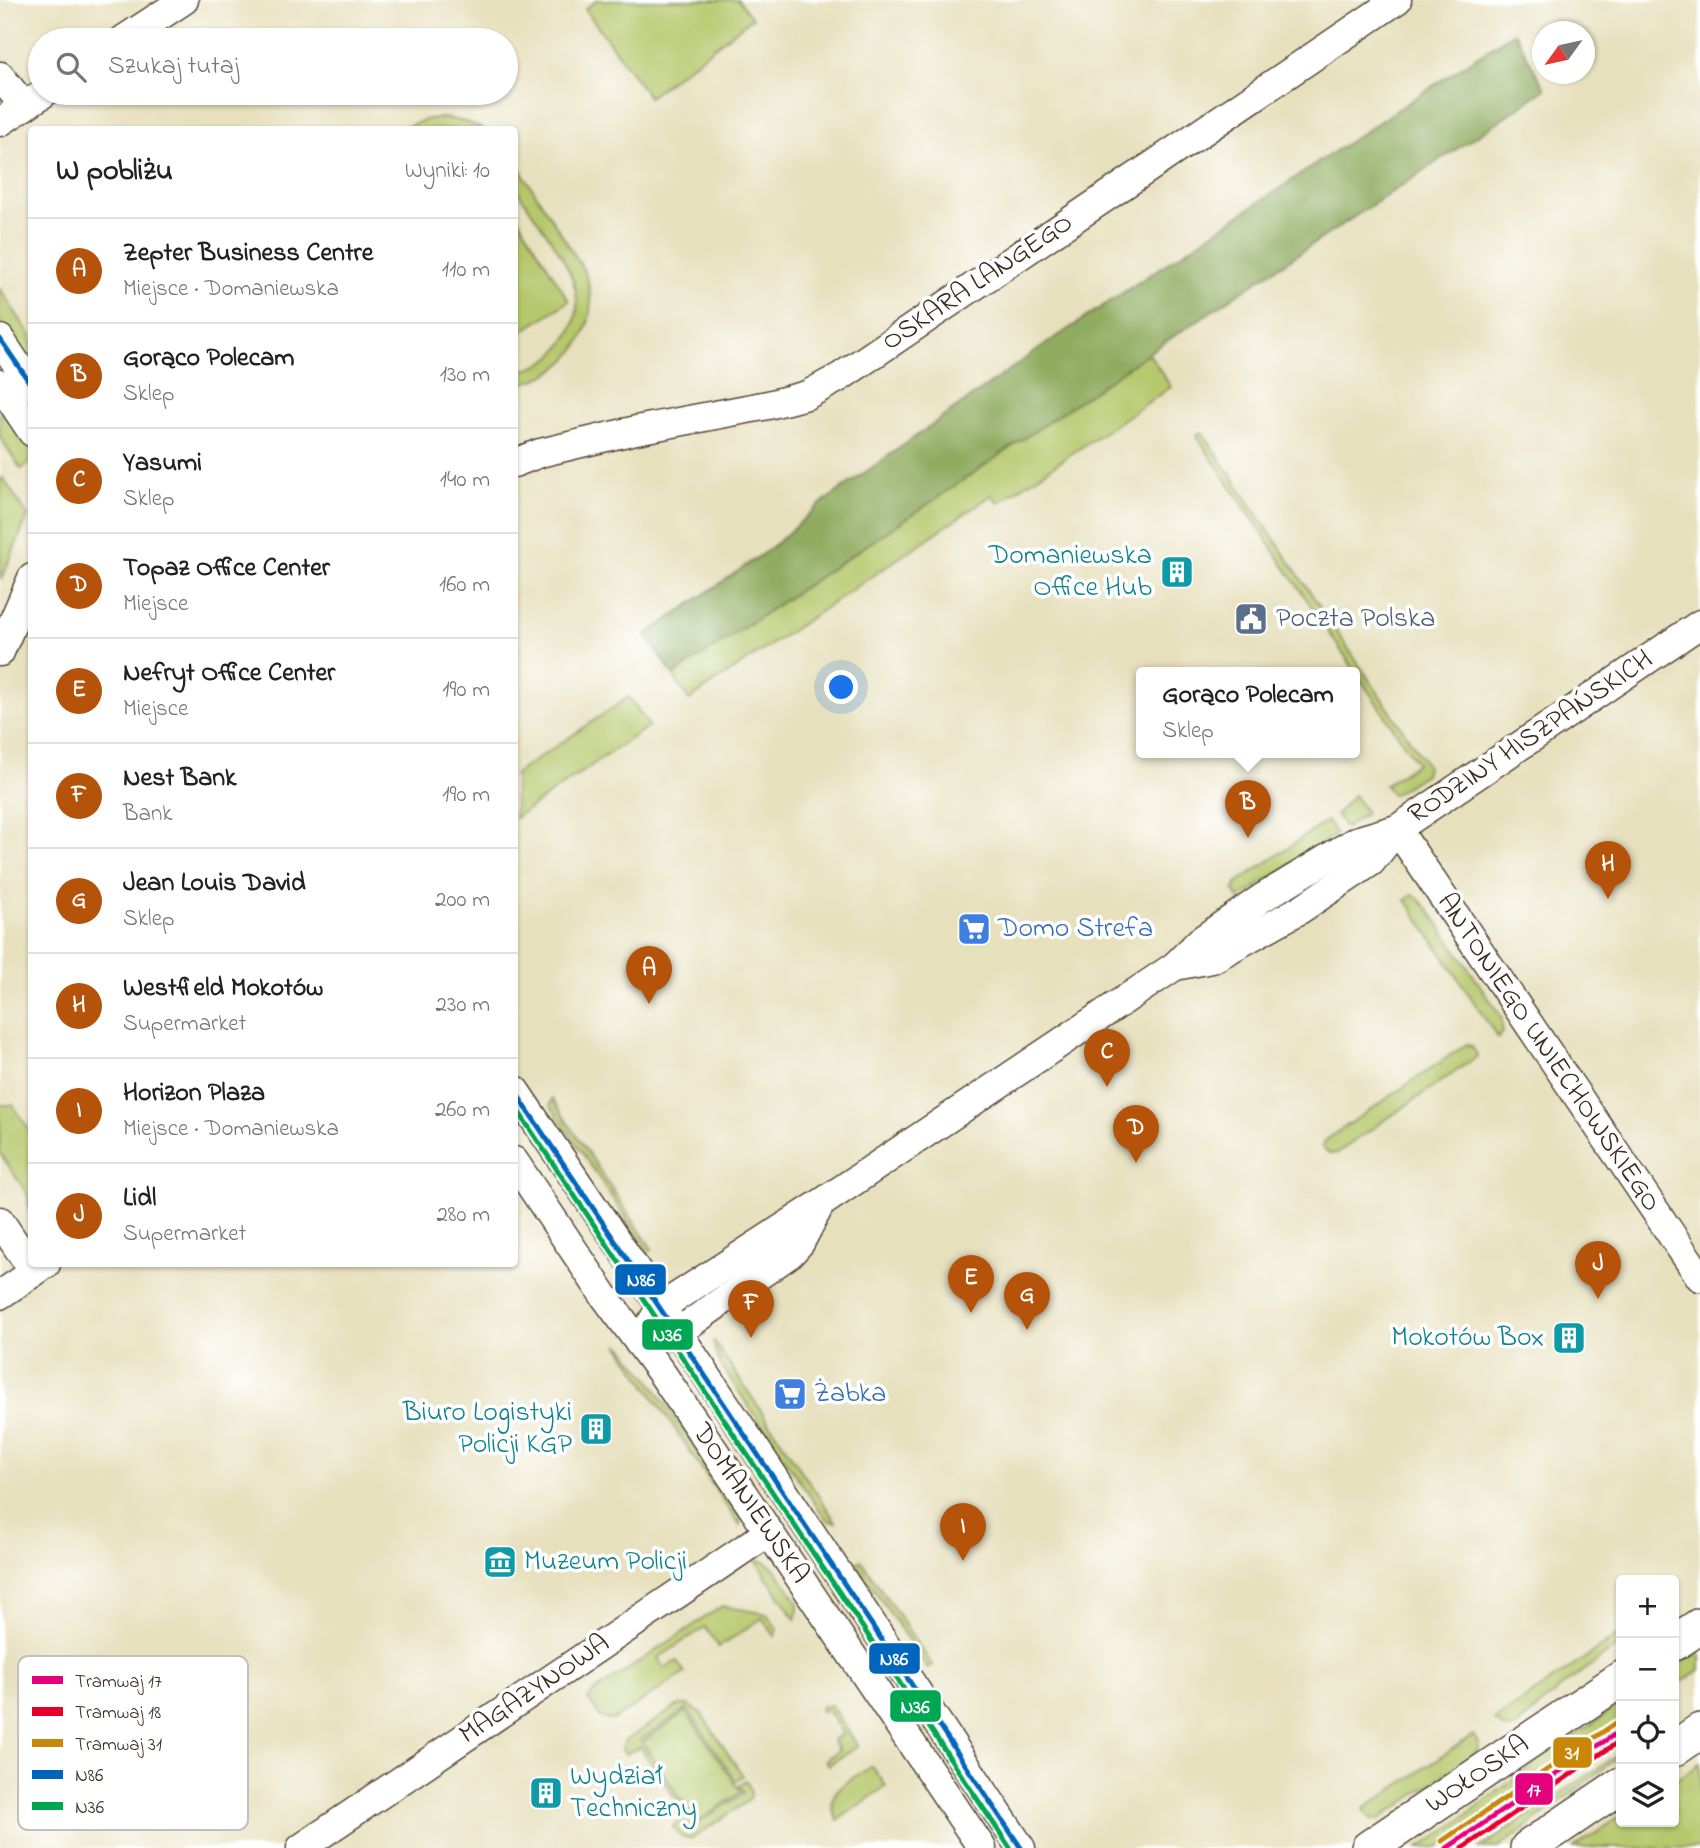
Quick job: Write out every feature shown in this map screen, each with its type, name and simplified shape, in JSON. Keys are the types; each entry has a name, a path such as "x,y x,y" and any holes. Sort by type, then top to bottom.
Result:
{"main road":[{"path":"1679,1640 1700,1626"},
{"name":"WOŁOSKA","path":"1369,1848 1616,1682"},
{"path":"1679,1746 1700,1731"},
{"path":"1528,1848 1616,1788"}],"street":[{"path":"142,28 184,0"},
{"name":"OSKARA LANGEGO","path":"518,461 540,453 636,430 807,395 839,377 1397,0"},
{"path":"0,76 28,95"},
{"path":"0,122 28,103"},
{"path":"0,339 28,381"},
{"path":"0,384 28,426"},
{"path":"0,652 28,587"},
{"name":"RODZINY HISZPAŃSKICH","path":"639,1343 661,1307 1175,966 1200,941 1262,898 1356,841 1397,829 1700,624"},
{"name":"ANTONIEGO UNIECHOWSKIEGO","path":"1397,829 1700,1277"},
{"name":"DOMANIEWSKA","path":"518,1095 1021,1848"},
{"name":"DOMANIEWSKA","path":"518,1167 603,1294 670,1386 982,1848"},
{"name":"RODZINY HISZPAŃSKICH","path":"639,1343 678,1332 791,1253 800,1243 820,1204"},
{"path":"0,1221 28,1254"},
{"path":"0,1295 40,1268"},
{"name":"MAGAZYNOWA","path":"301,1848 769,1532"}],"green space":[{"path":"597,0 738,0 752,18 649,97 585,9"},
{"path":"1514,32 1532,65 1532,84 1542,84 1545,89 673,675 646,635 771,548 822,503 1049,342"},
{"path":"428,119 462,121 477,126 408,126"},
{"path":"518,166 582,267 589,287 591,307 587,326 579,343 567,358 552,371 535,380 518,383 518,371 536,366 564,342 574,324 577,307 569,271 520,195"},
{"path":"518,218 569,301 518,334"},
{"path":"0,289 28,331 28,369 0,327"},
{"path":"1148,352 1171,387 998,503 992,495 689,700 673,675 940,496"},
{"path":"0,404 28,446 28,464 21,469 0,437"},
{"path":"1202,432 1426,764 1425,774 1392,795 1385,785 1417,763 1360,678 1360,667 1352,667 1196,435"},
{"path":"3,478 28,516 1,580 0,479"},
{"path":"629,697 649,726 518,816 518,772"},
{"path":"1354,795 1366,813 1345,828 1336,814"},
{"path":"1327,821 1336,834 1239,899 1234,890 1238,882"},
{"path":"1414,894 1429,910 1498,1012 1502,1020 1502,1033 1498,1038 1406,900"},
{"path":"1467,1044 1469,1047 1471,1045 1478,1056 1337,1153 1328,1153 1322,1146 1323,1142"},
{"path":"552,1099 652,1249 648,1251 550,1105"},
{"path":"0,1105 13,1105 28,1128 28,1195 0,1153"},
{"path":"713,1340 836,1522 829,1521 823,1515 722,1367"},
{"path":"619,1345 652,1383 741,1517 740,1526"},
{"path":"861,1560 932,1665 927,1668 856,1563"},
{"path":"756,1561 763,1561 774,1568 798,1602 795,1619"},
{"path":"722,1606 767,1614 778,1630 775,1636 762,1618 719,1647 705,1627 658,1658 665,1668 677,1661 685,1673 615,1719 600,1717 588,1699 593,1693"},
{"path":"1616,1636 1616,1648 1565,1684 1515,1728 1503,1728 1495,1720"},
{"path":"1700,1650 1700,1670 1679,1684 1679,1665"},
{"path":"679,1705 688,1705 700,1712 743,1776 736,1781 687,1709 640,1740 696,1824 744,1793 739,1786 746,1781 751,1793 748,1801 690,1839 682,1837 673,1827 686,1815 640,1747 625,1754 622,1750 624,1742 629,1738"},
{"path":"831,1705 858,1746 828,1765 825,1760 839,1750 833,1741 843,1734 828,1711 821,1711 820,1707"},
{"path":"1616,1707 1616,1726 1438,1848 1419,1848 1450,1828 1536,1762"},
{"path":"686,1712 741,1792 697,1822 642,1742"},
{"path":"1473,1735 1479,1744 1475,1754 1378,1820 1371,1819 1364,1809"},
{"path":"1616,1756 1616,1760 1499,1848 1480,1848"},
{"path":"1700,1763 1700,1848 1574,1848 1616,1819 1616,1827 1679,1827 1679,1778"},
{"path":"872,1766 886,1786 838,1820 833,1810 832,1801 835,1794 840,1787"}],"tram line":[{"name":"31","path":"1442,1841 1616,1723"},
{"name":"17","path":"1447,1848 1616,1733"},
{"name":"18","path":"1463,1848 1616,1743"}],"transit line":[{"name":"N86","path":"0,339 28,380"},
{"name":"N86","path":"518,1096 1021,1848"},
{"name":"N36","path":"518,1111 1010,1848"}],"place":[{"name":"Domaniewska Office Hub","path":"1177,572"},
{"name":"Poczta Polska","path":"1251,619"},
{"name":"Gorąco Polecam","path":"1248,838"},
{"name":"Westfield Mokotów","path":"1608,899"},
{"name":"Domo Strefa","path":"974,929"},
{"name":"Zepter Business Centre","path":"649,1004"},
{"name":"Yasumi","path":"1107,1087"},
{"name":"Topaz Office Center","path":"1136,1163"},
{"name":"Lidl","path":"1598,1299"},
{"name":"Nefryt Office Center","path":"971,1313"},
{"name":"Jean Louis David","path":"1027,1330"},
{"name":"Nest Bank","path":"751,1338"},
{"name":"Mokotów Box","path":"1569,1338"},
{"name":"Żabka","path":"790,1394"},
{"name":"Biuro Logistyki Policji KGP","path":"596,1429"},
{"name":"Horizon Plaza","path":"963,1561"},
{"name":"Muzeum Policji","path":"500,1562"},
{"name":"Wydział Techniczny","path":"546,1793"}]}
